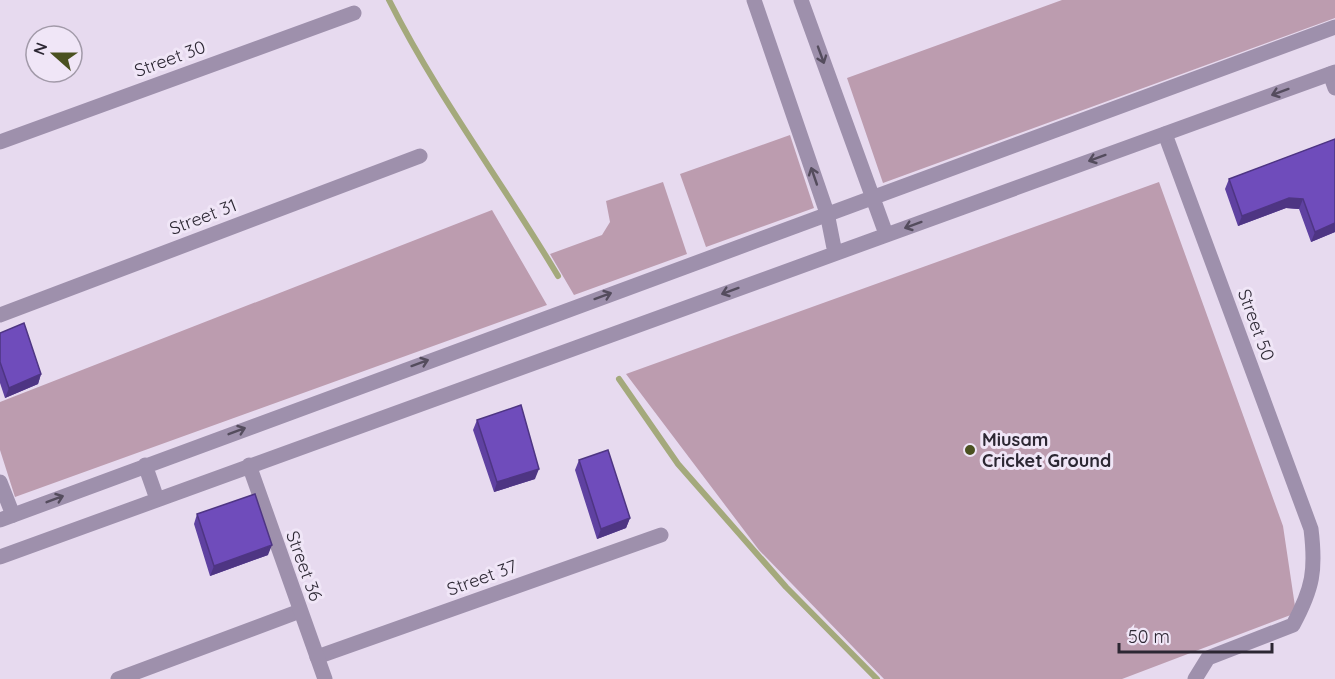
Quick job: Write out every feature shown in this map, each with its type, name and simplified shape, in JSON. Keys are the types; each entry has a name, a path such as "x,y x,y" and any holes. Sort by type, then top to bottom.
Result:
{"street":[{"path":"754,0 826,213 836,253"},
{"path":"801,0 886,234"},
{"name":"Street 30","path":"0,142 354,13"},
{"path":"0,482 6,517 1335,27"},
{"path":"0,557 886,234 1165,134 1333,78"},
{"name":"Street 50","path":"1165,134 1311,529 1315,562 1307,600 1293,625 1208,658 1195,679"},
{"name":"Street 31","path":"0,315 420,156"},
{"path":"145,465 157,499"},
{"name":"Street 36","path":"249,465 325,679"},
{"name":"Street 37","path":"317,657 661,535"},
{"path":"118,679 300,611"}],"shaded area":[{"path":"1062,0 1335,0 1335,18 883,183 847,78"},
{"path":"790,135 814,208 706,247 680,174"},
{"path":"663,182 687,254 574,295 550,254 602,235 610,222 606,201"},
{"name":"Miusam Cricket Ground","path":"1159,182 1283,526 1296,613 1122,679 884,679 759,550 626,374"},
{"path":"492,210 547,305 15,497 0,450 0,402"}],"building":[{"path":"1335,139 1335,223 1315,232 1303,199 1289,198 1242,216 1229,179"},
{"path":"24,323 41,374 9,388 0,362 0,333"},
{"path":"521,405 539,469 497,482 477,420"},
{"path":"608,450 630,518 601,529 579,460"},
{"path":"255,494 272,545 214,566 197,514"}],"waterway":[{"path":"389,0 428,71 558,276"},
{"path":"619,379 678,464 786,587 877,679"}],"place":[{"name":"Miusam Cricket Ground","path":"970,450"}]}
